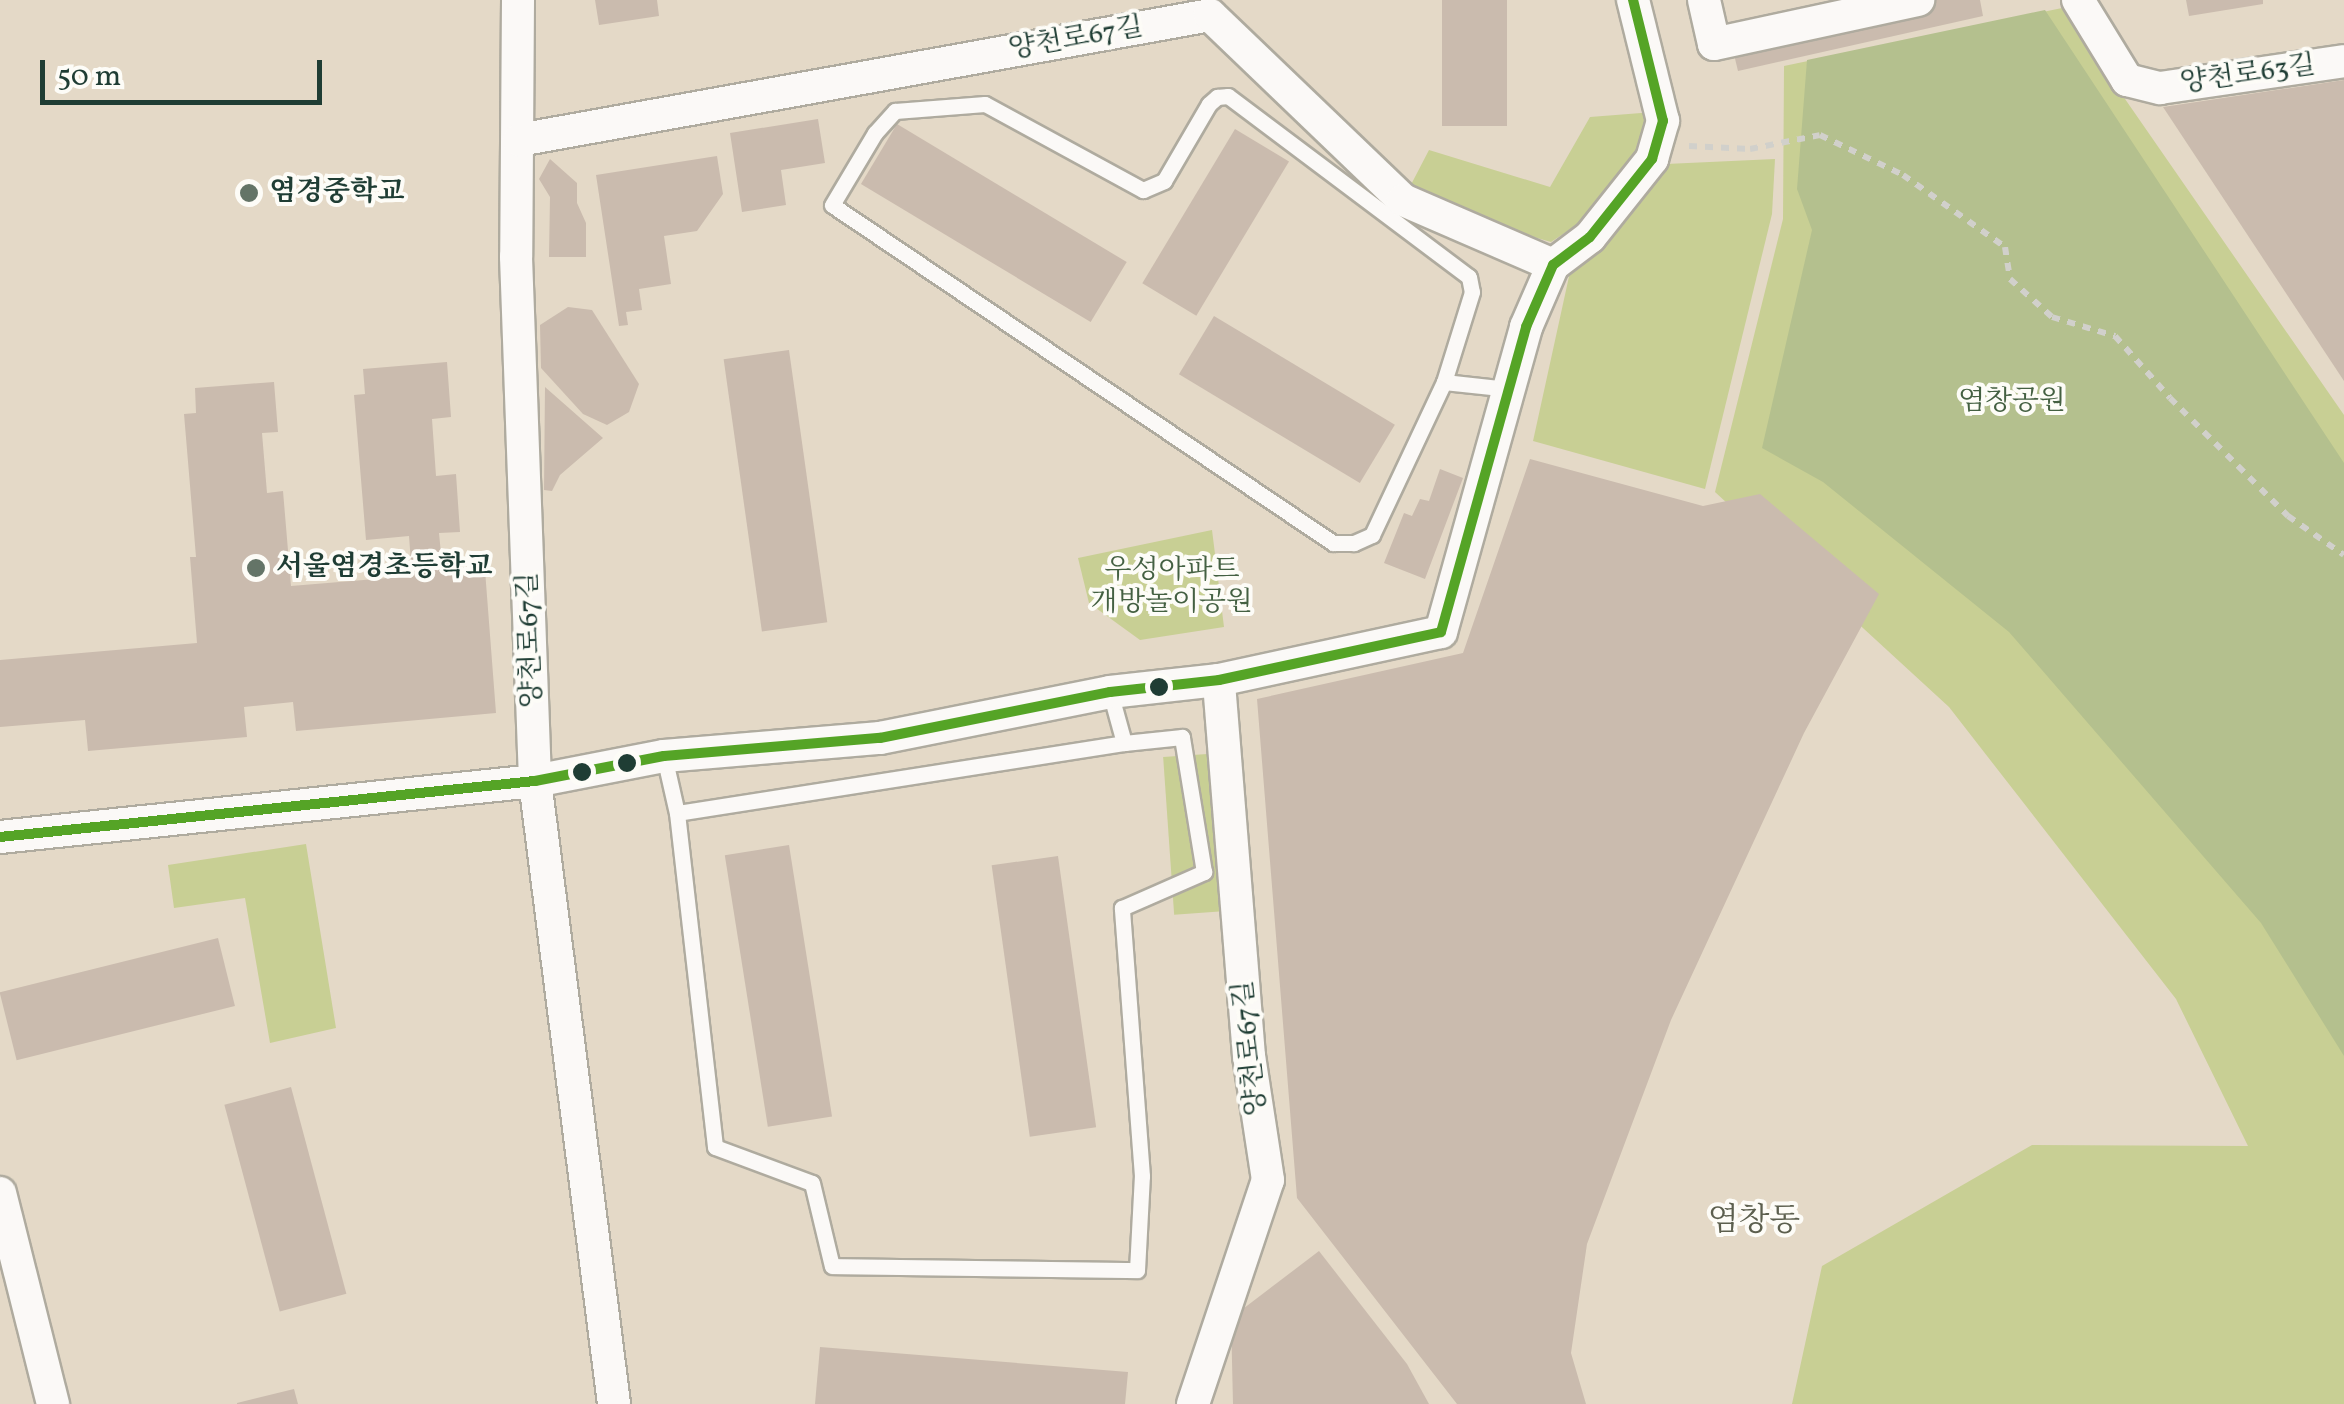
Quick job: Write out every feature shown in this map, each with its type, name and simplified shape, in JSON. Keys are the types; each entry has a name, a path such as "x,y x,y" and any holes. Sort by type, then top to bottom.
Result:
{"street":[{"name":"양천로67길","path":"518,0 516,257 535,780 614,1404"},
{"path":"0,836 535,780 664,756 880,738 1110,692 1219,680 1441,632 1526,328 1553,265 1590,237 1615,211 1652,159 1662,121 1632,0"},
{"path":"1704,0 1714,44 1918,0"},
{"name":"양천로63길","path":"2078,0 2127,80 2160,88 2344,61"},
{"name":"양천로67길","path":"519,140 1210,15 1403,200 1553,265"},
{"name":"양천로67길","path":"1193,1404 1268,1180 1249,1056 1219,680"},
{"path":"0,1193 53,1404"}],"lane":[{"path":"1228,96 1469,277 1472,292 1444,382 1372,535 1354,543 1333,543 832,205 876,133 895,111 984,104 1143,190 1164,181 1209,104 1217,97 1228,96"},
{"path":"1444,382 1508,389"},
{"path":"1110,692 1124,743"},
{"path":"664,756 677,814 716,1147 812,1183 832,1266 1137,1270 1142,1176 1122,908 1204,872 1182,737 677,814"}],"path":[{"path":"1662,121 1691,148 1750,149 1820,135 1904,176 2006,247 2010,279 2052,317 2115,336 2170,398 2288,516 2344,555"}],"green space":[{"name":"염창공원","path":"2062,8 2344,415 2344,1404 1792,1404 1822,1266 2032,1145 2248,1146 2176,999 1949,707 1715,492 1783,219 1784,66"},
{"path":"2045,10 2344,463 2344,1056 2261,923 2009,632 1823,482 1762,448 1812,230 1797,189 1807,60"},
{"path":"1654,112 1644,152 1607,205 1551,242 1403,200 1429,150 1550,187 1590,117"},
{"path":"1775,159 1772,214 1705,489 1533,441 1570,272 1666,164"},
{"name":"우성아파트 개방놀이공원","path":"1212,530 1224,627 1140,640 1089,603 1078,558"},
{"path":"1222,753 1233,911 1174,915 1163,757"},
{"path":"306,844 336,1028 270,1043 245,898 174,908 168,865"}],"building":[{"path":"595,0 657,0 659,16 599,25"},
{"path":"1442,0 1507,0 1507,126 1442,126"},
{"path":"1928,0 1980,0 1983,16 1738,71 1731,42"},
{"path":"2186,0 2263,0 2263,4 2189,16"},
{"path":"2344,80 2344,381 2163,107"},
{"path":"818,119 825,163 781,170 786,205 742,212 730,133"},
{"path":"897,124 1127,262 1091,322 861,184"},
{"path":"1235,129 1289,161 1196,316 1142,283"},
{"path":"717,156 723,194 697,231 664,236 671,284 639,289 642,310 626,312 628,325 619,326 596,175"},
{"path":"550,159 577,183 577,203 586,223 586,257 549,257 550,197 539,179"},
{"path":"568,307 592,310 639,384 629,412 607,425 583,414 541,368 540,325"},
{"path":"1214,316 1395,425 1360,483 1179,374"},
{"path":"789,350 827,622 762,632 724,359"},
{"path":"447,362 451,417 432,419 436,476 456,474 460,532 439,533 443,574 485,570 496,713 296,731 293,702 244,707 247,737 88,751 85,720 0,727 0,660 197,643 190,557 196,557 184,414 196,413 195,388 274,382 278,432 262,433 267,493 283,491 291,586 412,576 409,536 366,540 354,395 365,394 363,369"},
{"path":"545,387 603,438 560,475 552,491 544,490"},
{"path":"1530,459 1703,506 1760,494 1879,594 1804,733 1671,1020 1587,1244 1571,1353 1586,1404 1457,1404 1297,1198 1257,699 1463,653"},
{"path":"1440,469 1463,478 1425,579 1384,563 1404,513 1412,516 1420,499 1429,501"},
{"path":"789,845 832,1117 768,1127 725,855"},
{"path":"1058,856 1096,1127 1030,1137 992,865"},
{"path":"218,938 235,1006 17,1060 0,992"},
{"path":"291,1087 346,1294 280,1312 224,1105"},
{"path":"1319,1251 1407,1364 1429,1404 1233,1404 1231,1318"},
{"path":"820,1347 1128,1372 1125,1404 815,1404"},
{"path":"294,1389 298,1404 237,1404 237,1403"}],"transit line":[{"path":"0,837 535,781 664,756 880,738 1110,692 1219,680 1441,632 1526,327 1553,265 1590,237 1652,159 1663,121 1633,0"}],"place":[{"name":"염경중학교","path":"249,193"},
{"name":"서울염경초등학교","path":"256,568"}],"district":[{"name":"염창동","path":"1754,1222"}]}
